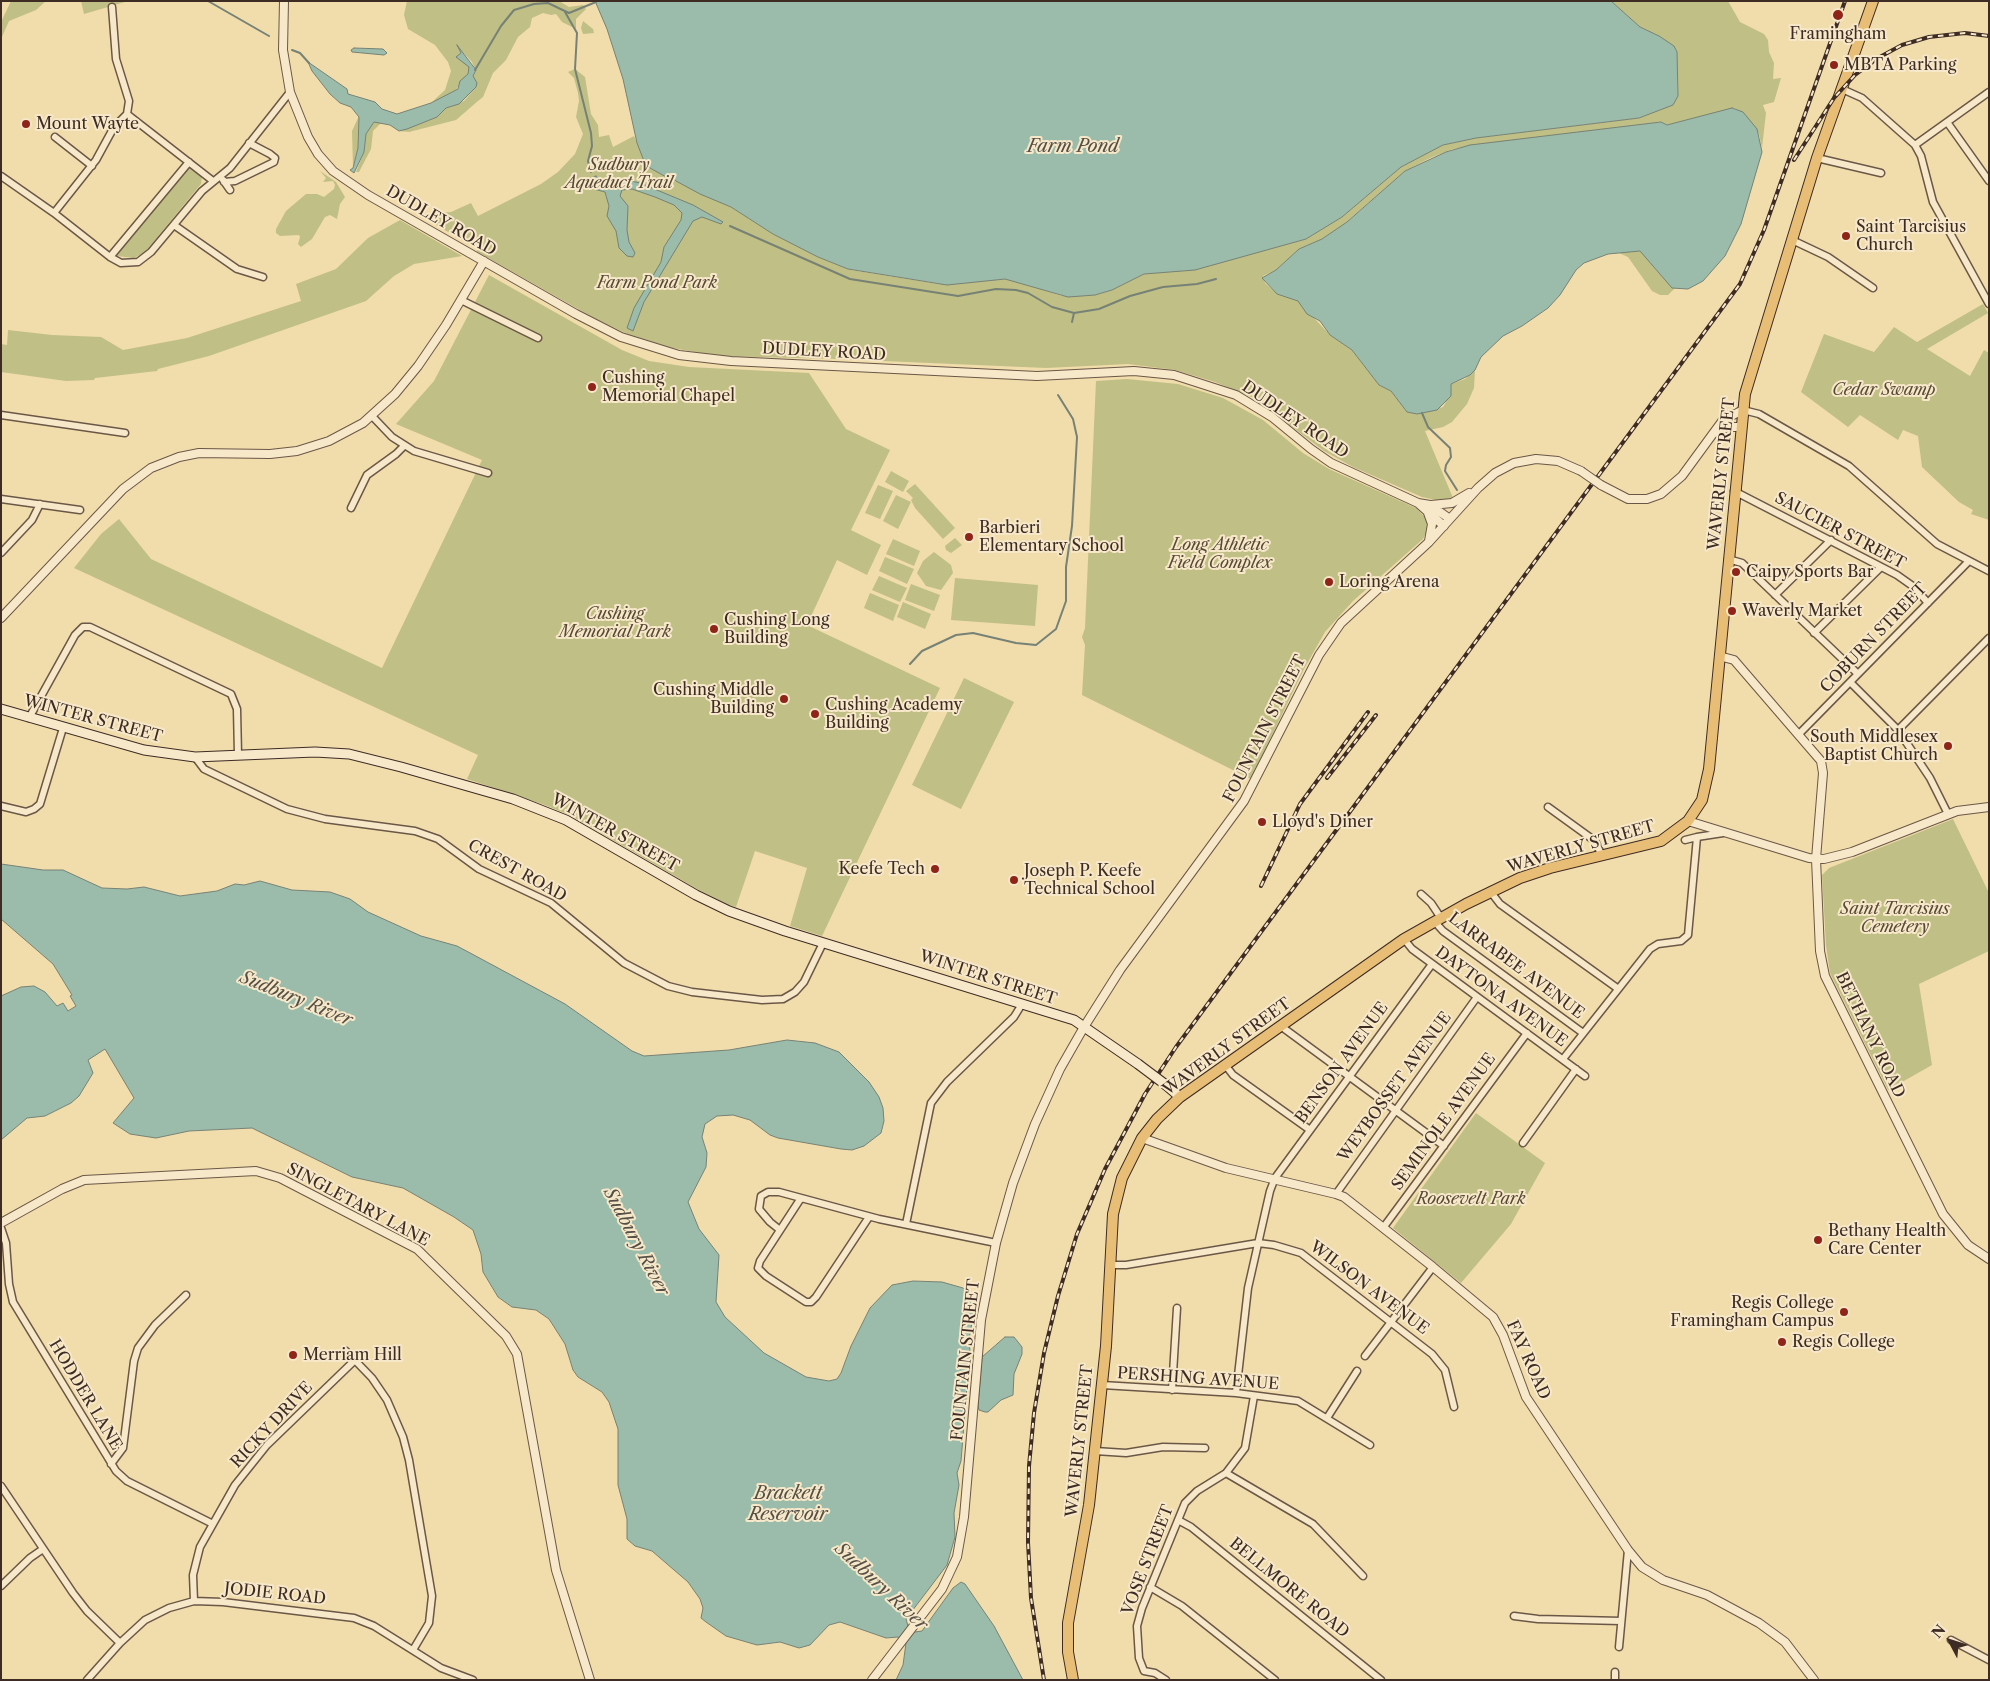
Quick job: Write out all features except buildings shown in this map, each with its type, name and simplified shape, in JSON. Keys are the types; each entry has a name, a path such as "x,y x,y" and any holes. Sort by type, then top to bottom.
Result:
{"main road":[{"name":"WAVERLY STREET","path":"1073,1680 1068,1652 1068,1623 1085,1536 1095,1451 1102,1385 1115,1202 1126,1168 1142,1138 1157,1119 1180,1097 1282,1027 1404,939 1490,891 1539,871 1661,841 1688,822 1698,807 1707,785 1734,491 1746,388 1817,158 1873,1"},
{"name":"WINTER STREET","path":"1,709 144,750 194,757 320,752 355,755 513,799 566,820 710,902 752,920 1074,1020 1138,1064 1180,1097"}],"street":[{"name":"DUDLEY ROAD","path":"284,1 284,54 290,92 312,144 335,173 360,190 608,331 645,346 694,358 1037,376 1149,371 1188,378 1226,391 1253,404 1321,456 1350,472 1450,519"},
{"path":"54,213 92,166 111,132 127,114 129,101 116,59 112,7"},
{"path":"1842,89 1862,98 1915,145 1921,156 1934,202 1989,304"},
{"path":"222,180 290,92"},
{"path":"1915,145 1989,92"},
{"path":"127,114 213,181"},
{"path":"1947,122 1989,181"},
{"path":"55,137 92,166"},
{"path":"1,176 54,213 110,257 121,262 138,262 151,252 213,181 237,180 274,162 275,158 270,154 249,143"},
{"path":"1817,158 1881,173"},
{"path":"110,257 189,162"},
{"path":"222,180 230,190"},
{"path":"174,225 231,266 263,277"},
{"path":"1792,240 1828,257 1874,288"},
{"path":"1,618 123,489 151,468 169,460 199,453 270,454 297,451 337,437 372,416 395,394 418,366 484,261"},
{"path":"461,300 538,338"},
{"path":"1742,410 1759,414 1849,466 1937,544 1989,571"},
{"name":"FOUNTAIN STREET","path":"872,1680 942,1590 960,1549 965,1510 977,1352 986,1287 1011,1190 1032,1132 1060,1069 1120,970 1244,801 1328,639 1353,610 1429,542 1481,485 1508,466 1529,459 1558,460 1581,471 1601,485 1628,499 1640,500 1661,494 1682,476 1726,417 1742,410"},
{"path":"1,415 124,433"},
{"path":"372,416 404,446 420,454 470,466 488,473"},
{"path":"1711,435 1725,427 1741,427"},
{"path":"351,508 367,475 404,446"},
{"path":"1429,542 1432,524 1427,507 1452,503 1481,485"},
{"name":"SAUCIER STREET","path":"1734,491 1881,566 1906,581 1928,603"},
{"path":"1,500 80,510"},
{"path":"1,553 32,520 40,504"},
{"name":"DUDLEY ROAD","path":"1427,507 1444,526"},
{"path":"1775,595 1831,540"},
{"path":"1728,559 1742,563 1858,674"},
{"name":"COBURN STREET","path":"1799,734 1969,561"},
{"path":"1814,633 1881,566"},
{"path":"29,718 75,635 84,627 90,627 231,694 237,710 238,755"},
{"path":"1898,730 1989,638"},
{"name":"BETHANY ROAD","path":"1719,656 1734,660 1817,755 1823,767 1816,859 1820,951 1828,983 1943,1214 1968,1245 1989,1259"},
{"path":"1850,682 1898,730 1930,778 1948,814"},
{"path":"1,806 26,812 40,804 64,728"},
{"name":"CREST ROAD","path":"194,757 201,767 287,809 325,819 415,831 438,840 479,869 551,902 624,963 668,986 692,992 762,1000 783,999 795,992 804,982 823,942"},
{"path":"1548,807 1595,841 1602,856"},
{"path":"1688,822 1816,859 1833,858 1852,852 1948,814 1971,808 1989,807"},
{"path":"1685,840 1724,832"},
{"path":"1563,1060 1617,988 1653,946 1681,941 1688,935 1697,837"},
{"path":"1490,891 1500,904 1617,988"},
{"name":"LARRABEE AVENUE","path":"1421,894 1431,903 1443,930 1583,1033"},
{"name":"DAYTONA AVENUE","path":"1404,939 1412,949 1585,1076"},
{"name":"BENSON AVENUE","path":"1236,1393 1246,1300 1258,1243 1276,1178 1432,964"},
{"name":"WEYBOSSET AVENUE","path":"1336,1194 1476,997"},
{"path":"906,1224 928,1114 934,1098 947,1082 1014,1017 1022,1004"},
{"path":"1282,1027 1444,1146"},
{"name":"SEMINOLE AVENUE","path":"1383,1228 1526,1033"},
{"path":"1226,1066 1233,1075 1310,1130"},
{"path":"1522,1143 1576,1069"},
{"name":"FAY ROAD","path":"1142,1138 1226,1168 1276,1178 1336,1194 1432,1267 1493,1317 1503,1335 1526,1397 1628,1550 1649,1573 1663,1580 1707,1595 1756,1621 1785,1642 1814,1680"},
{"name":"SINGLETARY LANE","path":"1,1224 62,1189 84,1180 256,1171 280,1178 417,1249 506,1336 517,1354 557,1576 590,1680"},
{"path":"780,1230 759,1209 761,1196 774,1191 869,1217 996,1243"},
{"path":"801,1198 760,1261 758,1268 766,1276 809,1302 816,1296 869,1217"},
{"name":"HODDER LANE","path":"1,1228 6,1243 9,1284 13,1302 111,1464 127,1482 213,1524"},
{"name":"WILSON AVENUE","path":"1110,1265 1126,1265 1258,1243 1274,1245 1301,1253 1391,1321 1441,1363 1449,1380 1454,1408"},
{"path":"1365,1356 1432,1267"},
{"path":"111,1464 123,1448 134,1361 138,1348 155,1324 186,1295"},
{"path":"1172,1390 1177,1308"},
{"path":"346,1351 372,1378 390,1406 403,1437 409,1460 432,1596 429,1623 413,1650"},
{"name":"RICKY DRIVE","path":"194,1602 192,1584 194,1566 200,1547 235,1485 258,1454 355,1360"},
{"path":"1327,1418 1357,1371"},
{"name":"PERSHING AVENUE","path":"1102,1385 1236,1393 1298,1401 1370,1445"},
{"name":"VOSE STREET","path":"1166,1680 1155,1673 1144,1672 1138,1654 1137,1626 1150,1588 1188,1498 1226,1473 1245,1448 1254,1396"},
{"path":"1095,1451 1119,1453 1162,1447 1205,1448"},
{"path":"1226,1473 1313,1524 1363,1576"},
{"path":"1,1486 80,1602 120,1643"},
{"name":"BELLMORE ROAD","path":"1178,1520 1191,1527 1381,1680"},
{"path":"1,1586 43,1548"},
{"path":"1619,1647 1628,1550"},
{"path":"1150,1588 1182,1606 1275,1680"},
{"name":"JODIE ROAD","path":"87,1680 120,1643 152,1616 177,1605 194,1602 223,1602 354,1618 374,1626 441,1668 473,1680"},
{"path":"1514,1616 1538,1619 1621,1621"},
{"path":"1951,1640 1989,1660"},
{"path":"1615,1672 1615,1680"}],"green space":[{"path":"11,1 46,1 36,10 9,21 1,39 1,22"},
{"path":"81,1 125,1 125,2 84,14"},
{"path":"407,1 559,1 569,7 583,5 586,9 576,19 576,29 562,22 556,14 543,13 532,18 530,27 518,37 506,60 493,73 483,97 456,120 409,132 399,131 437,117 446,108 464,101 476,87 473,76 476,71 472,62 458,47 461,53 457,57 469,65 469,72 455,91 431,103 445,90 451,71 448,62 435,45 408,29 404,15"},
{"name":"Farm Pond Park","path":"1611,1 1728,1 1740,22 1764,34 1768,40 1769,52 1774,63 1773,79 1781,78 1774,102 1763,105 1766,113 1762,148 1759,134 1746,116 1734,108 1667,125 1661,122 1453,149 1405,171 1342,226 1322,239 1299,249 1276,270 1263,276 1265,283 1277,294 1298,301 1330,335 1352,350 1379,385 1391,391 1407,412 1417,414 1443,407 1451,393 1451,384 1465,379 1475,370 1474,388 1467,404 1452,422 1443,427 1425,431 1453,498 1436,500 1422,497 1353,467 1324,451 1254,398 1215,382 1175,370 1128,364 1046,368 718,356 661,346 638,339 594,318 476,251 479,250 419,215 451,212 471,203 478,216 541,184 558,172 575,154 583,134 576,117 579,101 578,93 574,78 568,72 575,69 585,77 591,114 598,125 599,137 609,135 613,147 634,136 648,166 731,207 773,234 823,259 851,270 939,284 1005,279 1062,296 1095,295 1112,290 1144,274 1195,269 1306,239 1342,217 1401,167 1443,145 1476,138 1639,118 1671,105 1678,96 1676,49 1659,36 1640,27"},
{"path":"583,21 593,29 594,33 583,34 581,28"},
{"path":"359,116 358,148 353,167 352,131"},
{"path":"374,122 382,122 373,131 371,149 359,172 356,172 364,152 366,134"},
{"path":"189,167 202,176 201,184 145,252 134,258 117,256 116,254"},
{"path":"320,171 336,182 345,197 340,204 337,219 330,215 325,217 312,239 301,247 298,244 299,235 280,236 276,233 276,229 286,211 306,194 317,194 324,197 334,189 333,181 323,182 326,178"},
{"path":"400,220 462,256 414,264 394,276 366,301 209,356 158,369 157,371 95,378 94,380 66,381 1,372 1,344 7,345 8,330 52,335 101,337 123,350 187,338 301,301 296,284 336,269 368,238"},
{"path":"1636,250 1644,253 1657,271 1675,288 1668,295 1660,295 1652,291 1628,257 1619,253"},
{"name":"Cushing Memorial Park","path":"489,275 622,350 649,361 689,367 809,373 846,429 890,450 851,530 881,545 867,575 837,560 807,625 940,688 822,936 790,926 807,868 755,851 736,907 729,905 699,890 570,815 467,779 478,755 74,568 101,534 119,519 151,559 382,668 482,460 396,424 434,381"},
{"name":"Cedar Swamp","path":"1983,304 1988,313 1927,349 1970,376 1984,350 1989,353 1989,520 1971,514 1973,510 1959,502 1922,467 1918,436 1903,430 1898,440 1860,415 1848,427 1801,392 1824,334 1874,352 1894,327 1917,342"},
{"name":"Long Athletic Field Complex","path":"1127,379 1178,384 1223,398 1263,420 1303,453 1329,469 1416,508 1427,519 1428,529 1423,539 1353,601 1325,632 1304,669 1251,779 1082,695 1085,645 1082,637 1085,628 1096,381"},
{"path":"891,471 909,481 903,492 885,482"},
{"path":"915,484 955,528 943,539 915,508 911,500 913,498 906,491"},
{"path":"878,485 893,491 880,519 865,513"},
{"path":"896,495 911,502 898,529 883,521"},
{"path":"955,538 962,545 951,553 946,550 945,546"},
{"path":"893,539 920,551 914,566 886,554"},
{"path":"934,552 951,565 953,573 941,590 926,586 917,573 923,561"},
{"path":"885,557 914,569 907,584 879,571"},
{"path":"879,576 907,588 900,602 872,590"},
{"path":"955,578 1038,585 1035,626 951,620"},
{"path":"911,584 940,595 934,611 905,600"},
{"path":"870,593 899,605 893,621 864,608"},
{"path":"903,602 931,614 925,629 897,617"},
{"path":"964,678 1014,702 961,809 912,785"},
{"name":"Saint Tarcisius Cemetery","path":"1953,819 1989,893 1989,951 1919,984 1932,1065 1888,1090 1830,973 1826,945 1822,875 1829,868"},
{"name":"Roosevelt Park","path":"1476,1113 1545,1163 1511,1224 1461,1283 1393,1228"}],"water":[{"name":"Farm Pond","path":"595,1 1611,1 1640,27 1674,46 1677,52 1678,96 1673,105 1639,118 1476,138 1443,145 1401,167 1342,217 1306,239 1195,270 1144,274 1112,290 1095,295 1068,297 1005,279 947,285 848,269 818,257 773,234 731,207 700,194 676,181 671,176 668,178 650,168 644,161 637,143 623,79 607,29"},
{"path":"457,45 476,70 473,76 477,83 476,87 459,104 446,108 437,117 407,129 399,131 390,125 374,122 366,134 364,152 354,173 350,170 353,168 358,148 359,117 351,107 340,103 330,94 312,71 308,62 347,89 348,94 375,102 382,109 397,114 431,103 458,89 460,81 468,74 469,67 456,57 461,53"},
{"path":"354,48 383,49 387,53 384,55 352,52 351,50"},
{"path":"1732,108 1743,112 1757,129 1762,152 1741,224 1725,256 1703,281 1688,289 1672,288 1640,251 1608,254 1584,263 1576,270 1560,295 1548,308 1522,326 1503,336 1481,357 1475,370 1470,375 1451,384 1451,396 1437,410 1417,414 1407,412 1391,391 1379,385 1352,350 1330,335 1320,321 1307,314 1298,301 1277,294 1262,278 1276,270 1299,249 1322,239 1347,222 1405,171 1446,152 1470,145 1661,122 1667,125"},
{"path":"596,176 601,182 626,180 640,183 693,205 723,222 721,224 702,217 693,221 644,302 633,331 627,328 634,308 661,262 664,247 681,220 682,213 674,205 655,197 632,189 622,190 620,196 628,206 627,230 629,242 635,253 633,257 627,256 619,248 616,231 607,216 609,206 605,192 594,189 589,183 590,179"},
{"name":"Brackett Reservoir","path":"1,864 43,870 63,870 102,888 127,889 144,887 180,896 217,891 235,884 244,885 260,881 292,890 330,892 350,899 368,912 421,936 457,946 565,1004 632,1051 644,1056 729,1050 787,1040 815,1043 839,1052 869,1082 879,1097 883,1108 884,1121 881,1133 864,1146 852,1150 841,1149 778,1138 770,1135 750,1120 733,1115 717,1116 705,1124 702,1137 707,1153 706,1167 688,1202 699,1229 719,1255 716,1302 725,1317 764,1353 806,1377 829,1381 837,1379 841,1373 851,1346 870,1308 892,1285 913,1281 942,1282 963,1288 971,1295 973,1305 972,1323 968,1344 970,1349 961,1461 957,1473 959,1485 954,1513 955,1537 947,1565 906,1619 908,1626 915,1632 922,1631 953,1588 961,1582 965,1584 994,1626 1023,1680 896,1680 903,1665 906,1643 898,1637 886,1638 840,1622 829,1625 810,1645 799,1648 780,1642 757,1645 726,1636 706,1622 701,1618 703,1608 700,1599 688,1582 652,1551 635,1546 627,1539 627,1519 618,1485 618,1429 609,1402 602,1392 578,1377 573,1370 565,1344 549,1319 536,1310 512,1307 498,1297 483,1272 481,1254 473,1230 403,1188 352,1177 252,1128 189,1131 156,1138 130,1134 113,1123 134,1098 105,1049 88,1060 93,1073 79,1096 71,1103 45,1116 27,1118 1,1140 1,996 21,987 34,986 45,992 57,1006 63,1003 68,1011 76,1006 70,996 72,995 53,964 1,919"},
{"path":"1005,1337 1014,1337 1022,1347 1022,1354 1014,1374 1013,1395 1001,1400 988,1412 985,1412 979,1410 978,1406 982,1357"}],"waterway":[{"path":"208,1 269,36"},
{"path":"475,70 501,26 514,10 534,4 548,3 569,13 596,2"},
{"path":"565,12 577,33 575,69 591,133 592,146 588,161 591,172"},
{"path":"292,50 300,53 309,63"},
{"path":"730,226 850,279 958,296 996,289 1016,290 1028,293 1052,307 1074,313 1099,309 1130,296 1163,287 1197,284 1216,279"},
{"path":"1072,322 1074,313"},
{"path":"910,664 922,651 956,635 973,633 1016,643 1036,645 1056,629 1066,601 1066,567 1072,526 1077,437 1073,419 1058,395"},
{"path":"1422,413 1428,427 1450,448 1451,457 1445,471 1457,490"}],"railway":[{"path":"1044,1680 1031,1598 1028,1542 1029,1466 1034,1413 1044,1353 1058,1296 1077,1234 1105,1169 1145,1094 1176,1047 1740,284 1764,230 1845,1"},
{"path":"1794,160 1834,98 1855,75 1878,58 1902,45 1929,37 1965,33 1989,36"},
{"path":"1261,886 1300,804 1368,712"},
{"path":"1327,778 1376,715"}],"place":[{"name":"Framingham","path":"1838,15"},
{"name":"MBTA Parking","path":"1834,65"},
{"name":"Mount Wayte","path":"26,124"},
{"name":"Saint Tarcisius Church","path":"1846,236"},
{"name":"Cushing Memorial Chapel","path":"592,387"},
{"name":"Barbieri Elementary School","path":"969,537"},
{"name":"Caipy Sports Bar","path":"1736,572"},
{"name":"Loring Arena","path":"1329,582"},
{"name":"Waverly Market","path":"1732,611"},
{"name":"Cushing Long Building","path":"714,629"},
{"name":"Cushing Middle Building","path":"784,699"},
{"name":"Cushing Academy Building","path":"815,714"},
{"name":"South Middlesex Baptist Church","path":"1948,746"},
{"name":"Lloyd's Diner","path":"1262,822"},
{"name":"Keefe Tech","path":"935,869"},
{"name":"Joseph P. Keefe Technical School","path":"1014,880"},
{"name":"Bethany Health Care Center","path":"1818,1240"},
{"name":"Regis College Framingham Campus","path":"1844,1312"},
{"name":"Regis College","path":"1782,1342"},
{"name":"Merriam Hill","path":"293,1355"}],"park label":[{"name":"Sudbury Aqueduct Trail","path":"619,174"}],"water label":[{"name":"Sudbury River","path":"296,999"},
{"name":"Sudbury River","path":"636,1242"},
{"name":"Sudbury River","path":"881,1587"}]}
